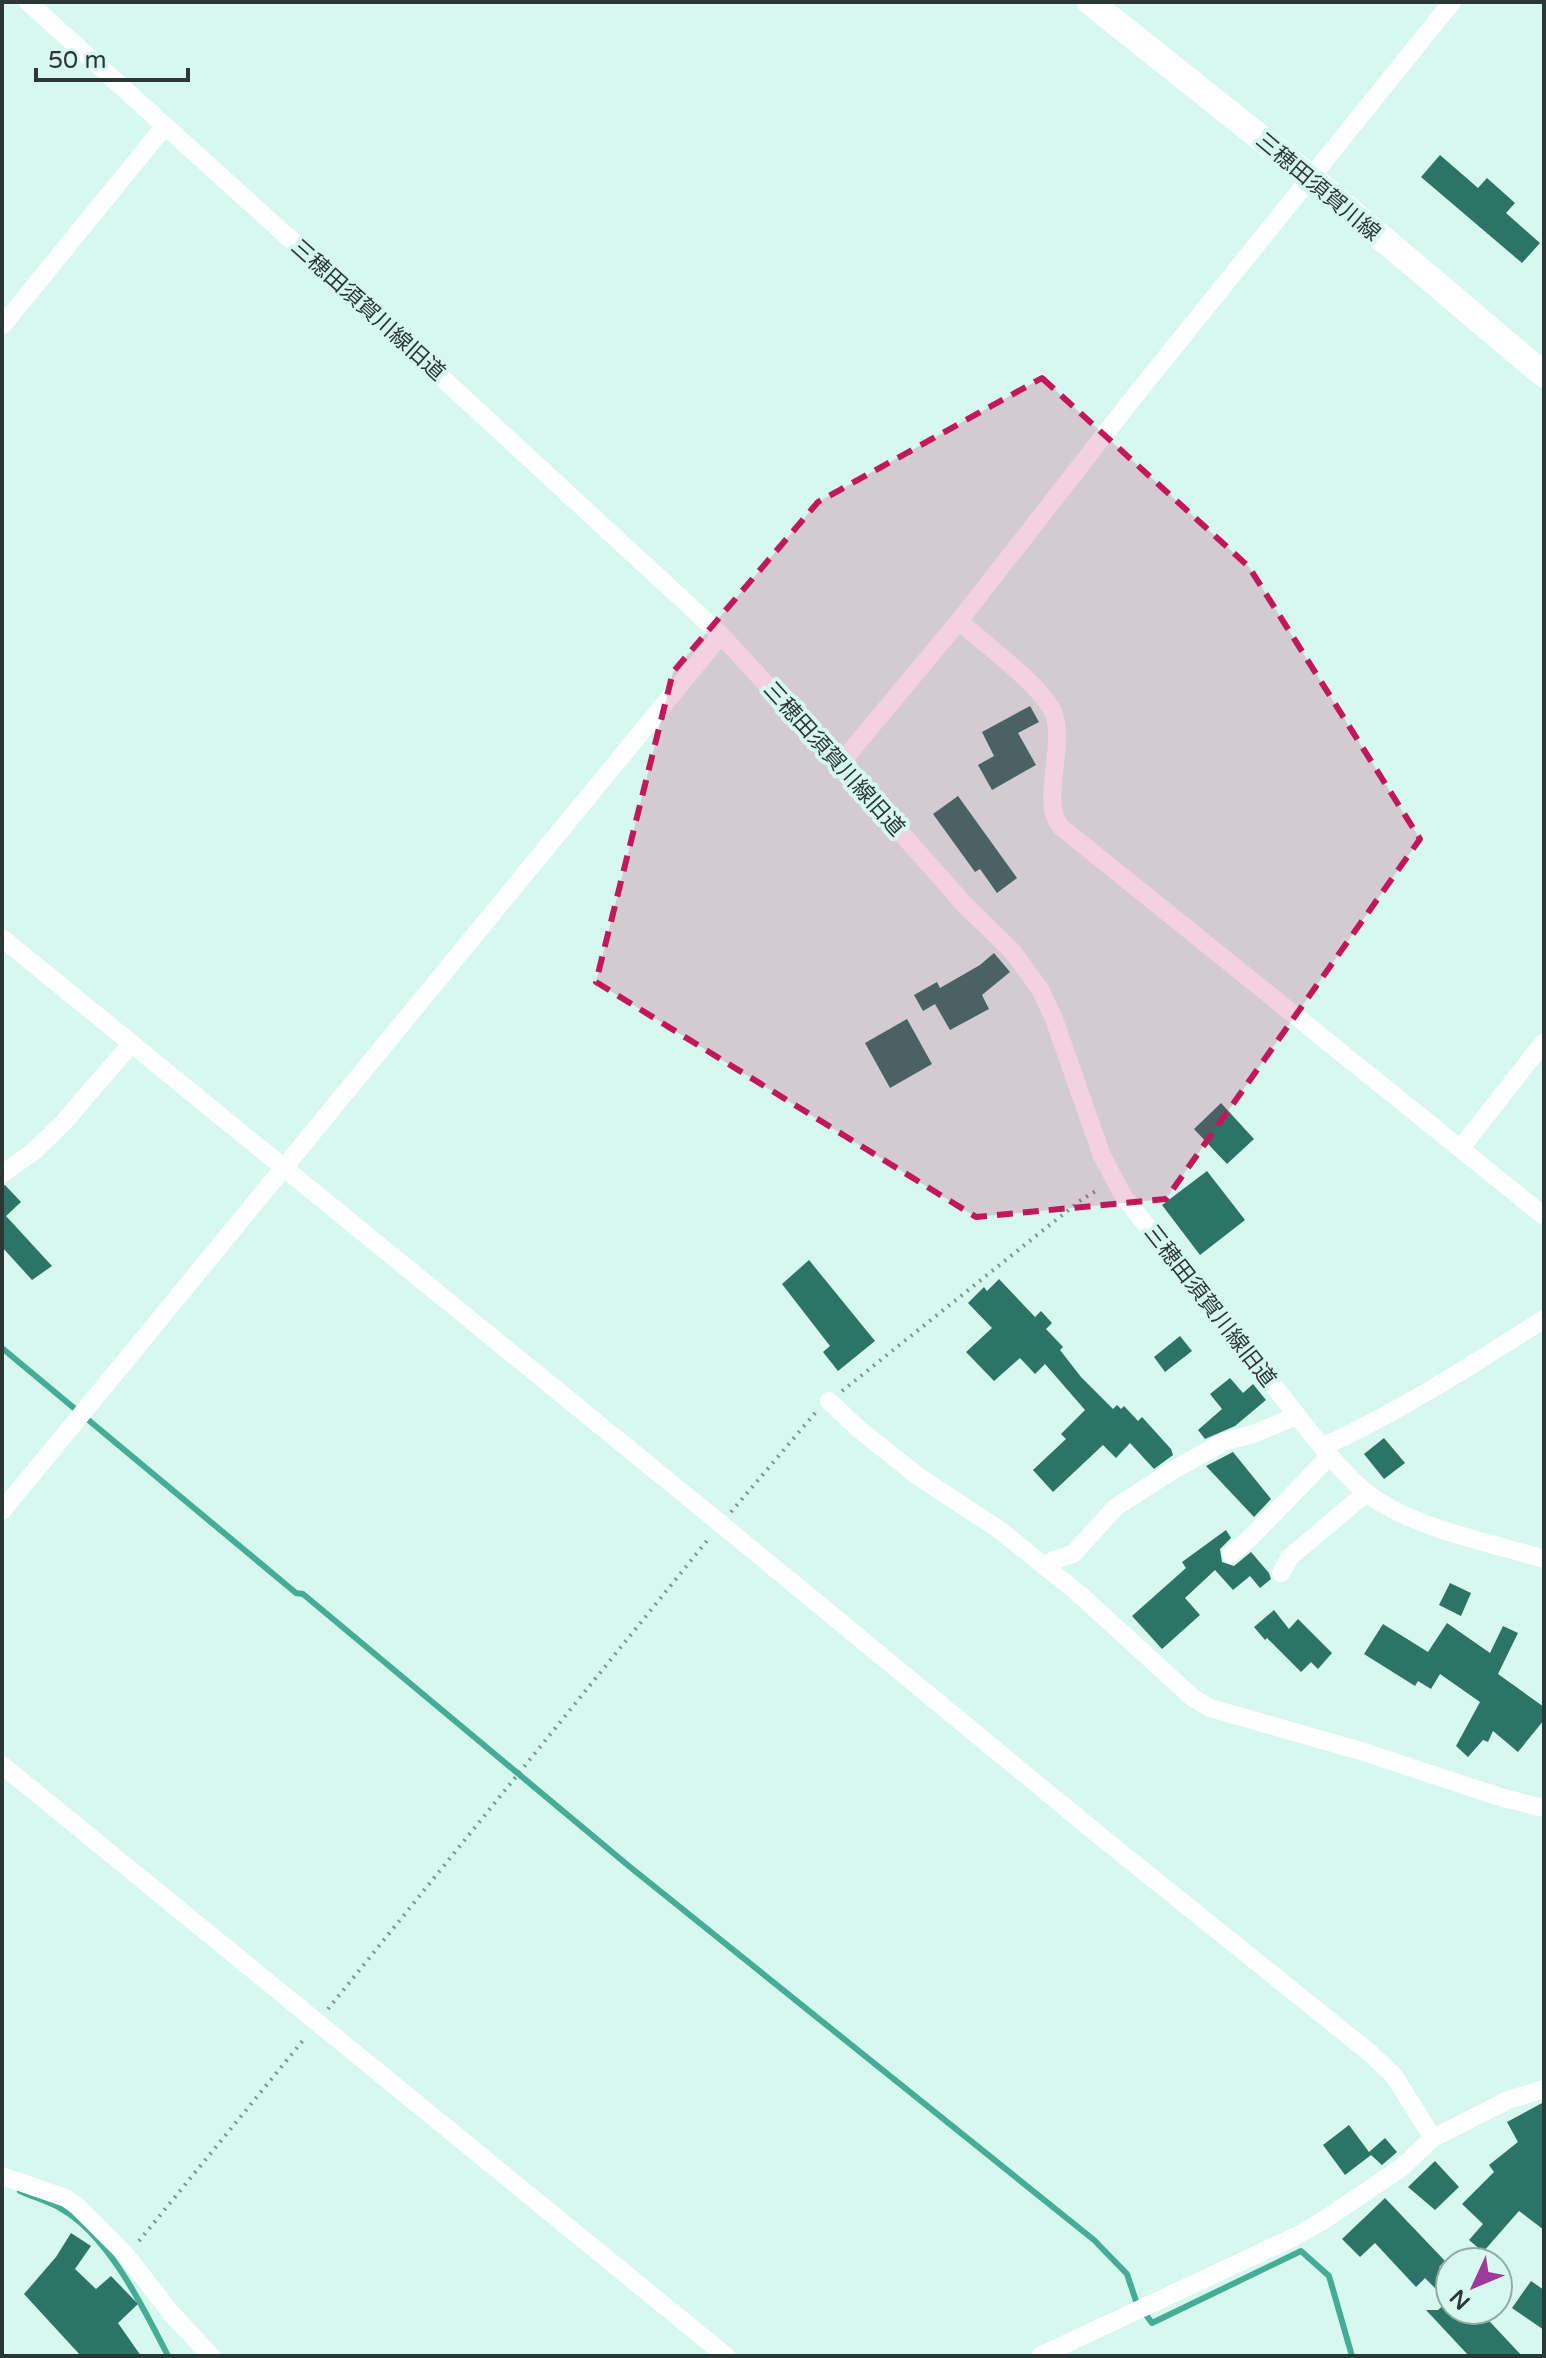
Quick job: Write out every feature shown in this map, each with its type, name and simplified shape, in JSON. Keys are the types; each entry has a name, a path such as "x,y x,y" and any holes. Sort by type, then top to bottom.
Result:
{"main road":[{"name":"三穂田須賀川線","path":"1090,2 1311,178 1544,375"}],"street":[{"name":"三穂田須賀川線旧道","path":"28,2 721,635 964,904 1013,952 1040,989 1054,1019 1102,1156 1124,1197 1297,1416 1366,1493 1407,1516 1544,1559"},
{"path":"840,764 959,621 1134,397 1452,2"},
{"path":"2,326 164,127"},
{"path":"959,621 1032,686 1052,712 1057,735 1053,814 1061,827 1544,1216"},
{"path":"2,1511 721,635"},
{"path":"2,938 1370,2053 1394,2076 1433,2138"},
{"path":"1460,1149 1544,1042"},
{"path":"2,1174 33,1152 63,1123 132,1043"},
{"path":"1231,1554 1251,1537 1326,1451 1544,1319"},
{"path":"829,1401 919,1477 997,1528 1077,1592 1193,1698 1210,1708 1544,1808"},
{"path":"1045,1567 1054,1560 1073,1554 1116,1507 1175,1469 1220,1443 1253,1434 1297,1416"},
{"path":"1281,1573 1290,1557 1366,1493"},
{"path":"2,1765 726,2356"},
{"path":"1040,2356 1321,2222 1401,2168 1433,2138 1508,2100 1544,2089"},
{"path":"2,2176 66,2198 96,2223 211,2356"}],"path":[{"path":"126,2255 156,2223 811,1416 1069,1209 1113,1180"}],"highlighted area":[{"path":"1042,378 1249,567 1420,839 1166,1199 976,1217 596,982 673,672 818,502"}],"building":[{"path":"1440,155 1478,188 1487,178 1515,203 1506,213 1540,243 1522,263 1421,177"},
{"path":"1030,706 1039,722 1018,733 1036,765 992,790 978,765 994,756 982,732"},
{"path":"958,796 1017,878 997,893 980,869 975,872 933,814"},
{"path":"994,953 1010,972 982,995 989,1009 950,1030 935,1004 923,1011 914,995 937,982 940,988 980,965"},
{"path":"907,1019 932,1064 890,1088 865,1043"},
{"path":"1221,1103 1254,1139 1227,1164 1194,1129"},
{"path":"1207,1171 1245,1220 1200,1255 1162,1205"},
{"path":"5,1185 21,1202 6,1216 52,1266 32,1280 2,1247 2,1186"},
{"path":"809,1260 875,1341 838,1371 823,1352 830,1346 782,1284"},
{"path":"999,1279 1035,1317 1041,1311 1052,1323 1046,1329 1063,1347 1060,1350 1081,1377 1113,1409 1117,1405 1121,1409 1124,1406 1138,1421 1142,1417 1173,1455 1154,1469 1130,1443 1116,1458 1103,1445 1053,1492 1033,1470 1066,1439 1061,1434 1085,1410 1045,1364 1035,1374 1020,1358 994,1381 966,1352 992,1328 968,1303 984,1287 987,1291"},
{"path":"1180,1336 1192,1351 1165,1372 1154,1357"},
{"path":"1230,1378 1243,1393 1253,1384 1266,1400 1235,1426 1205,1439 1198,1430 1222,1409 1210,1394"},
{"path":"1384,1438 1405,1463 1384,1479 1364,1454"},
{"path":"1233,1452 1271,1499 1254,1517 1206,1466"},
{"path":"1226,1530 1231,1538 1220,1549 1222,1562 1234,1566 1251,1552 1271,1579 1260,1588 1250,1576 1233,1590 1215,1570 1185,1598 1200,1615 1162,1649 1132,1616 1186,1568 1182,1562"},
{"path":"1450,1583 1471,1593 1461,1616 1439,1605"},
{"path":"1274,1610 1289,1629 1298,1619 1332,1653 1318,1669 1311,1662 1301,1672 1254,1627"},
{"path":"1447,1623 1490,1653 1503,1626 1518,1633 1498,1674 1544,1707 1544,1720 1518,1752 1493,1731 1488,1742 1483,1740 1468,1757 1456,1746 1480,1702 1440,1674 1431,1689 1418,1681 1415,1686 1364,1654 1383,1624 1428,1652"},
{"path":"1544,2102 1544,2230 1519,2211 1488,2246 1476,2246 1469,2240 1483,2224 1462,2204 1494,2172 1489,2165 1518,2142 1507,2122"},
{"path":"1349,2125 1369,2152 1385,2138 1397,2152 1382,2165 1371,2155 1345,2175 1323,2145"},
{"path":"1435,2161 1459,2187 1435,2210 1408,2187"},
{"path":"1385,2198 1434,2249 1434,2287 1425,2278 1416,2287 1375,2243 1360,2257 1342,2239"},
{"path":"71,2233 91,2246 75,2269 96,2289 111,2276 138,2304 118,2323 141,2356 81,2356 24,2294 56,2257"},
{"path":"1531,2281 1544,2290 1544,2330 1514,2309"},
{"path":"1441,2326 1494,2326 1522,2356 1469,2356"}],"waterway":[{"path":"2,1348 630,1867 1094,2240 1127,2274 1136,2301 1152,2323 1301,2251 1329,2276 1352,2356"},
{"path":"20,2191 60,2208 94,2235 123,2274 168,2356"}]}
